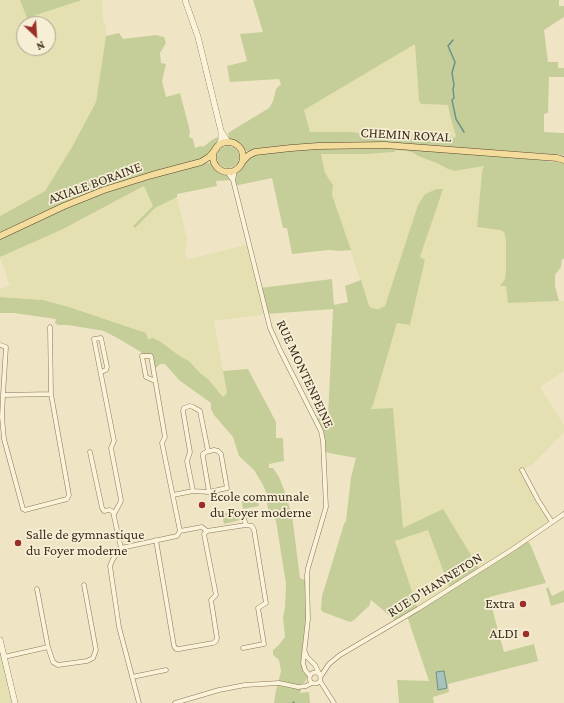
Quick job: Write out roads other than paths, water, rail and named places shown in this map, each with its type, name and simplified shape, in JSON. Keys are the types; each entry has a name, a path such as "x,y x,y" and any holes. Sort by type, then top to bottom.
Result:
{"main road":[{"path":"243,161 241,149 235,144 228,142 217,147 213,156 215,164 222,171 226,172 238,168 243,161 255,152"},
{"name":"CHEMIN ROYAL","path":"241,149 255,152 318,146 385,145 418,146 564,158"},
{"name":"AXIALE BORAINE","path":"0,236 64,206 104,190 201,162 209,157 217,147"},
{"name":"AXIALE BORAINE","path":"201,162 215,164"}],"street":[{"path":"184,0 198,37 221,131 228,142"},
{"path":"217,147 220,141 221,131"},
{"name":"RUE MONTENPEINE","path":"235,170 233,180 270,328 321,431 323,441 326,507 308,571 308,618 303,663 305,670 310,676"},
{"name":"RUE MONTENPEINE","path":"226,172 233,180"},
{"path":"0,345 6,347 1,418 4,439 23,509 25,510 67,499 69,495 51,394 50,327"},
{"path":"101,372 106,370 107,367 101,338 94,340 114,441 111,448 121,500 114,514"},
{"path":"139,703 120,627 110,566 121,548 177,536 180,531 162,443 165,437 151,356 142,356 146,376 155,381"},
{"path":"3,395 51,394"},
{"path":"193,491 187,461 190,452 182,411 184,408 190,406 200,412 208,451"},
{"path":"172,495 193,491 209,492 227,488 220,454 218,451 214,450 208,451 203,454 202,457 209,492"},
{"path":"90,452 102,508 104,511 112,510 114,514 121,548"},
{"path":"522,470 552,522"},
{"name":"RUE D'HANNETON","path":"320,675 329,664 340,655 513,549 564,514"},
{"path":"244,516 246,525"},
{"path":"156,540 174,646 176,649 179,649 213,643 217,638 211,600 216,595 204,534 208,531 246,525 252,526 254,530 266,603 258,608 264,644 243,648"},
{"path":"180,531 202,527 208,531"},
{"path":"36,589 48,647 53,662 60,666 87,661 95,654 96,650 84,585"},
{"path":"0,640 15,703"},
{"path":"4,657 48,647"},
{"path":"305,652 307,657 315,665 320,675 320,681 334,703"},
{"path":"315,665 321,666 329,664"},
{"path":"132,677 166,670"},
{"path":"312,683 310,676 314,673 320,675"},
{"path":"175,703 219,690 245,685 279,683 298,687 306,686 312,683 316,684 320,681"}],"water":[{"path":"444,671 447,688 438,690 436,672"}],"waterway":[{"path":"453,40 448,46 455,62 452,73 454,85 454,98 452,100 456,119 464,132"}],"place":[{"name":"École communale du Foyer moderne","path":"202,505"},
{"name":"Salle de gymnastique du Foyer moderne","path":"18,543"},
{"name":"Extra","path":"523,604"},
{"name":"ALDI","path":"526,634"}]}
